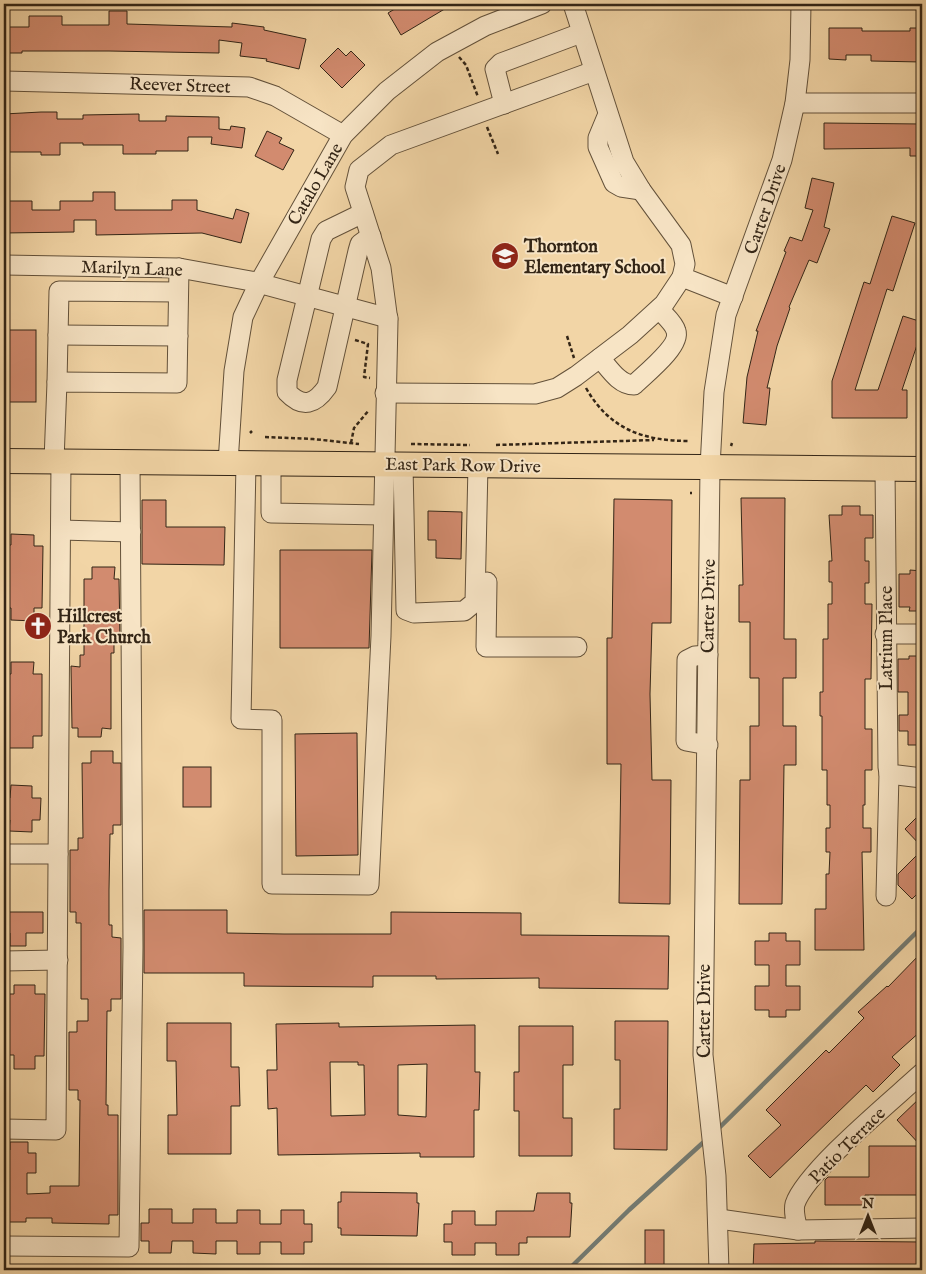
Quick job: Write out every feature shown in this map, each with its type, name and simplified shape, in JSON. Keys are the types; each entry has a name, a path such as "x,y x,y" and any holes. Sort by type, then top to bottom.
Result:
{"main road":[{"name":"East Park Row Drive","path":"4,461 271,463 484,455 710,467 922,470"}],"street":[{"name":"Catalo Lane","path":"383,515 381,636 369,885 272,884 272,720 241,718 237,463 238,338 243,317 259,283 343,135 387,92 437,52 484,26 542,4"},
{"path":"378,389 535,394 557,388 600,358 659,309 682,277 685,264 681,245 641,190 624,162 573,4"},
{"name":"Carter Drive","path":"719,1270 719,1219 703,1055 710,467 714,392 726,315 782,160 795,103 800,60 801,4"},
{"path":"504,104 495,76 495,69 501,63 581,33"},
{"path":"484,455 475,602 464,612 414,613 406,610 399,458 378,389 388,318 381,268 355,187 359,170 391,145 594,71"},
{"name":"Reever Street","path":"4,81 249,87 275,96 343,135"},
{"path":"795,103 922,102"},
{"path":"363,213 326,231 322,239 287,380 288,392 295,400 309,403 319,399 327,387 360,244 371,236"},
{"name":"Marilyn Lane","path":"4,265 179,268 259,283 308,298 388,318"},
{"path":"57,382 177,383 179,268"},
{"path":"682,277 733,297"},
{"path":"4,1129 56,1130 61,530 57,461 59,291 178,292"},
{"path":"600,358 617,377 628,385 634,385 672,348 677,338 676,329 659,309"},
{"path":"58,335 178,336"},
{"path":"484,455 486,647 577,648"},
{"path":"271,463 270,513 383,515 399,458"},
{"path":"4,1246 129,1247 133,947 130,462"},
{"name":"Latrium Place","path":"885,469 889,774 886,896"},
{"path":"61,530 131,532"},
{"path":"886,634 922,634"},
{"path":"889,774 922,778"},
{"path":"4,854 58,854"},
{"path":"4,961 58,960"},
{"name":"Patio Terrace","path":"798,1230 794,1206 799,1194 816,1172 922,1073"},
{"path":"719,1219 798,1230 922,1228"}],"path":[{"path":"457,54 466,65 479,102"},
{"path":"487,125 498,154"},
{"path":"568,336 576,362"},
{"path":"358,341 368,344 364,377 370,377 378,389"},
{"path":"584,385 597,407 621,426 654,440"},
{"path":"351,443 354,428 372,407"},
{"path":"265,437 358,444"},
{"path":"399,458 484,455 654,440 690,441"},
{"path":"338,446 339,442"}],"building":[{"path":"403,4 453,4 401,35 388,13"},
{"path":"109,11 127,11 127,24 232,27 232,23 264,27 264,30 306,39 299,69 266,61 267,59 240,56 242,43 219,40 219,53 22,51 22,53 4,53 4,27 29,27 29,16 62,16 62,25 109,25"},
{"path":"829,28 862,28 862,31 910,31 910,28 922,28 922,62 871,61 871,55 846,55 846,60 829,59"},
{"path":"338,48 346,56 351,51 365,65 342,88 320,66"},
{"path":"57,112 57,119 83,119 83,115 139,114 139,121 166,121 166,116 219,117 219,129 230,130 231,126 245,128 242,148 211,144 212,137 188,137 188,151 156,151 156,154 123,154 123,145 83,145 83,143 60,143 60,155 41,155 41,152 4,152 4,114"},
{"path":"824,123 922,124 922,156 910,156 910,148 824,149"},
{"path":"267,131 282,138 279,143 294,150 283,170 255,156"},
{"path":"812,178 834,183 824,227 830,229 817,263 809,260 789,307 767,388 770,388 766,425 743,423 747,377 758,331 756,331 790,237 802,241 813,210 805,208"},
{"path":"93,192 115,192 115,210 172,210 172,200 197,200 197,210 233,219 236,209 249,213 241,243 202,233 96,235 96,220 74,220 74,232 4,233 4,201 32,201 32,210 60,210 60,201 93,201"},
{"path":"892,216 915,223 893,291 887,289 855,390 878,390 903,316 922,322 922,330 902,390 907,390 907,418 832,418 832,381 864,282 870,284"},
{"path":"4,330 36,330 36,402 4,402"},
{"path":"741,498 785,498 784,639 796,639 796,678 783,678 783,726 796,726 796,765 784,765 782,904 739,904 740,780 750,780 750,726 759,726 759,678 750,678 750,622 739,622 739,585 743,585"},
{"path":"614,499 672,500 671,623 652,623 650,694 652,780 671,780 670,904 619,903 621,764 607,764 607,638 612,638"},
{"path":"142,500 166,500 166,527 225,527 224,565 142,564"},
{"path":"842,506 860,506 860,515 873,515 873,538 865,538 865,561 869,561 869,583 865,583 865,604 872,604 871,679 865,679 865,729 872,729 872,770 865,770 865,805 863,805 863,828 871,828 871,852 862,852 864,950 815,950 815,909 826,909 826,874 829,874 830,852 826,852 826,828 830,828 830,805 827,805 827,770 822,770 822,716 820,716 820,692 823,692 823,639 828,639 828,604 832,604 832,582 829,582 829,561 832,561 829,515 842,515"},
{"path":"428,511 462,512 461,559 436,558 436,540 428,540"},
{"path":"11,534 34,535 34,546 43,546 42,608 34,608 34,621 11,620 11,608 4,608 4,545 11,545"},
{"path":"280,550 372,550 369,648 280,648"},
{"path":"92,567 115,567 114,579 119,579 120,641 114,641 114,653 111,653 111,729 102,728 101,737 78,737 78,728 72,728 71,666 80,667 80,655 84,655 84,579 92,579"},
{"path":"910,570 922,571 922,611 909,611 910,607 899,607 899,574 910,574"},
{"path":"909,656 922,656 922,745 908,745 908,731 899,731 899,715 908,715 908,692 898,692 898,659 909,659"},
{"path":"11,662 34,662 33,674 42,674 42,736 33,736 33,748 9,748 9,736 4,735 4,674 11,674"},
{"path":"357,733 358,855 296,856 295,734"},
{"path":"91,751 113,751 113,763 121,763 121,825 113,825 113,834 110,834 109,925 112,925 112,937 121,938 121,999 111,999 111,1011 107,1011 106,1105 108,1105 108,1115 118,1115 118,1215 109,1215 109,1224 52,1223 52,1218 26,1218 26,1222 6,1222 6,1214 4,1214 4,1193 6,1193 4,1151 10,1150 10,1142 28,1142 28,1153 36,1153 36,1173 27,1173 27,1194 50,1193 50,1186 79,1186 80,1100 78,1100 78,1090 69,1090 69,1032 77,1032 77,1021 88,1021 88,999 81,999 81,923 76,923 76,912 70,912 70,850 78,850 78,838 83,838 82,763 91,763"},
{"path":"183,767 211,767 211,807 183,807"},
{"path":"11,785 32,786 32,798 41,798 40,820 32,820 32,832 9,831 10,820 4,819 4,798 10,798"},
{"path":"922,812 922,847 905,829"},
{"path":"922,850 922,889 912,899 898,885 898,874"},
{"path":"144,910 227,910 227,933 284,934 391,934 391,912 521,913 521,935 669,936 668,989 539,988 539,978 436,979 436,976 373,976 373,987 244,986 244,973 144,973"},
{"path":"4,912 43,912 43,933 26,933 26,946 10,946 10,933 4,933"},
{"path":"769,933 786,933 786,941 800,941 800,965 786,965 786,986 800,986 800,1010 786,1010 786,1017 769,1017 769,1010 755,1010 755,986 769,986 769,965 755,965 755,941 769,941"},
{"path":"922,952 922,1030 892,1057 900,1065 873,1092 866,1085 770,1178 748,1156 781,1125 766,1110 826,1050 829,1053 864,1018 858,1012 888,987"},
{"path":"14,985 35,985 35,994 45,994 44,1056 35,1056 35,1069 14,1069 14,1055 6,1055 4,994 14,994"},
{"path":"615,1021 668,1021 667,1150 614,1149 614,1109 620,1109 620,1060 615,1060"},
{"path":"167,1023 231,1023 231,1067 239,1067 240,1106 231,1106 231,1154 168,1154 168,1115 177,1115 176,1061 167,1061"},
{"path":"339,1023 339,1027 475,1025 475,1072 480,1072 479,1110 474,1110 474,1157 420,1157 420,1153 278,1155 277,1108 268,1109 267,1070 277,1070 276,1024","holes":["330,1062 358,1062 358,1065 364,1065 365,1115 331,1116","427,1064 426,1117 398,1115 398,1065"]},
{"path":"519,1026 573,1026 573,1065 563,1065 563,1118 572,1118 572,1156 519,1156 519,1111 514,1111 514,1072 519,1072"},
{"path":"922,1096 922,1195 865,1195 865,1205 825,1205 825,1180 828,1177 869,1177 869,1146 921,1146 897,1120"},
{"path":"341,1192 417,1193 417,1203 419,1203 417,1236 341,1235 341,1228 338,1228 338,1202 341,1202"},
{"path":"537,1193 570,1193 570,1203 572,1203 570,1237 527,1237 527,1243 519,1243 519,1255 496,1255 496,1243 475,1243 475,1255 452,1255 452,1242 444,1242 444,1224 452,1224 452,1211 475,1211 475,1225 496,1225 496,1211 534,1211"},
{"path":"149,1209 172,1209 172,1223 193,1223 193,1209 216,1209 216,1223 237,1223 237,1210 260,1210 260,1224 281,1224 281,1210 304,1210 304,1224 312,1224 312,1242 304,1242 304,1254 281,1254 281,1242 260,1242 260,1254 237,1254 237,1241 216,1241 216,1254 193,1253 193,1241 172,1241 171,1253 149,1253 149,1241 141,1241 141,1223 149,1223"},
{"path":"645,1230 664,1230 664,1270 645,1270"},
{"path":"815,1241 922,1242 922,1270 753,1270 754,1244 815,1243"}],"waterway":[{"path":"717,1130 922,927"},
{"path":"568,1270 629,1210 707,1139"}],"place":[{"name":"Thornton Elementary School","path":"505,256"},
{"name":"Hillcrest Park Church","path":"38,626"}]}
